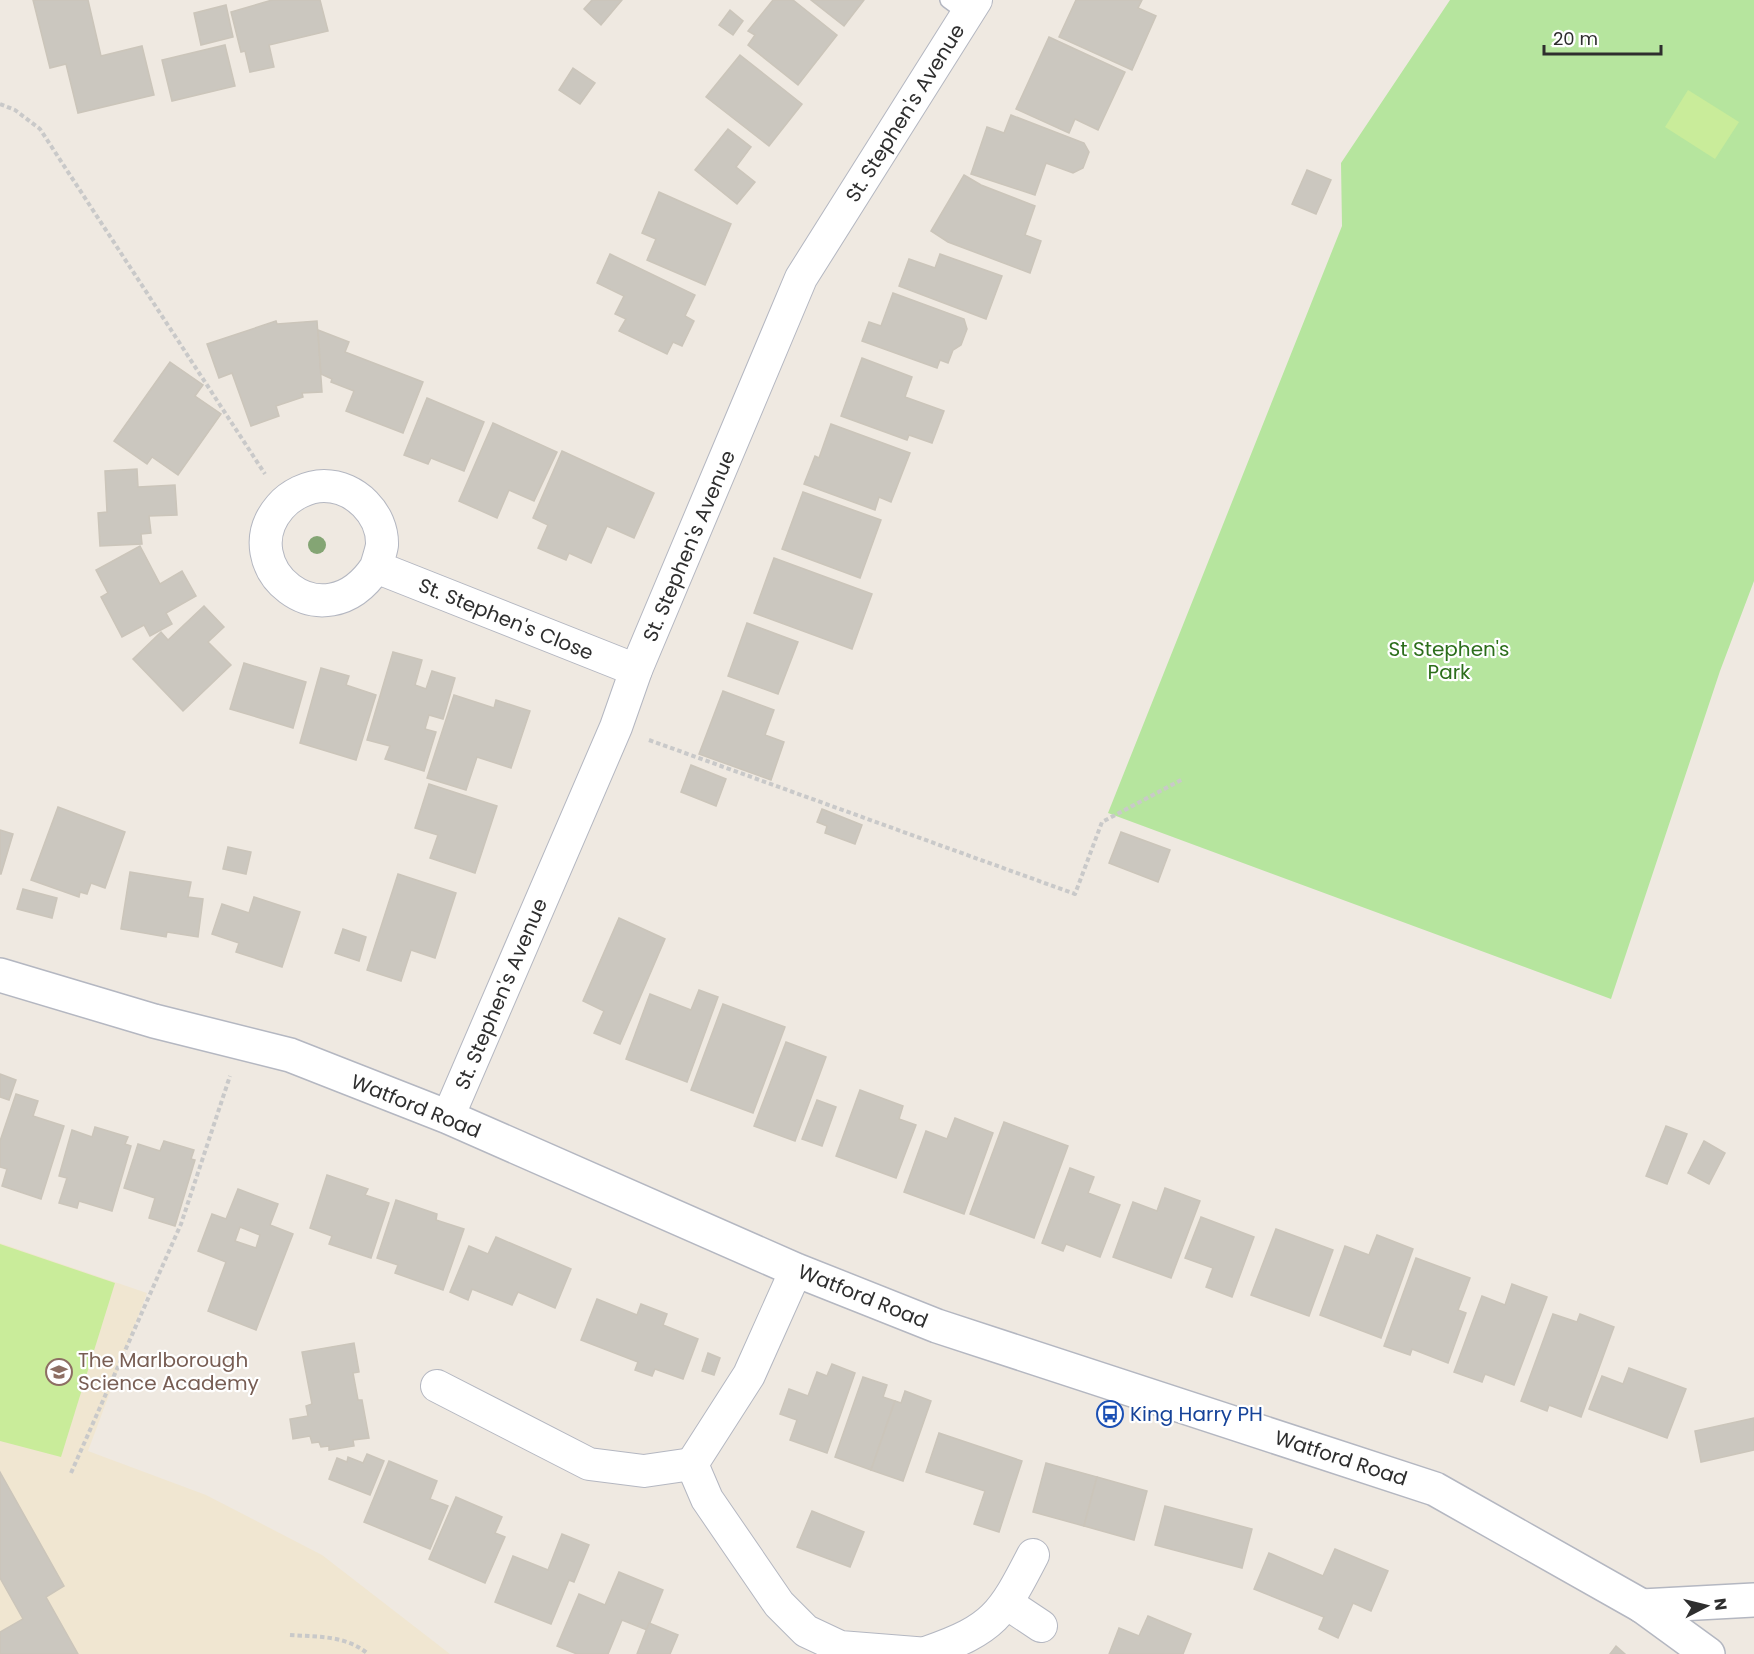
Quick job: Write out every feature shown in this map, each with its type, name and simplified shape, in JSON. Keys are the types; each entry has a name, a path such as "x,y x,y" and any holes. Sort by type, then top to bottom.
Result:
{"main road":[{"name":"Watford Road","path":"0,975 154,1021 290,1055 448,1117 796,1270 937,1326 1436,1488 1642,1606 1708,1654"},
{"path":"1642,1606 1754,1600"}],"street":[{"name":"St. Stephen's Avenue","path":"448,1117 616,728 636,670 801,278 963,5"},
{"path":"323,485 343,489 360,498 369,507 378,525 382,545 376,567 365,584 341,599 321,602 302,597 285,587 273,571 267,555 266,534 272,515 294,493 323,485"},
{"name":"St. Stephen's Close","path":"376,567 636,670"},
{"path":"437,1386 589,1464 644,1471 692,1464 749,1375 796,1270"},
{"path":"692,1464 706,1499 779,1604 806,1631 840,1647 896,1653 928,1653 958,1642 994,1620 1008,1604 1033,1555"},
{"path":"1008,1604 1041,1626"}],"path":[{"path":"0,104 15,110 40,129 283,502"},
{"path":"616,728 1075,894 1102,822 1183,780"},
{"path":"71,1473 181,1224 241,1043"},
{"path":"290,1635 326,1637 356,1644 368,1654"}],"shaded area":[{"name":"The Marlborough Science Academy","path":"0,1243 147,1293 88,1451 206,1495 322,1555 450,1654 0,1654"}],"green space":[{"name":"St Stephen's Park","path":"1450,0 1754,0 1754,581 1720,671 1611,999 1108,813 1342,226 1341,163"},
{"path":"1688,90 1739,122 1715,159 1665,127"},
{"path":"0,1244 115,1283 61,1457 0,1441"}],"building":[{"path":"33,0 88,0 101,56 142,46 154,95 78,113 66,64 50,68"},
{"path":"272,0 320,0 328,31 269,45 274,67 250,72 245,51 241,52 231,12"},
{"path":"592,0 622,0 601,25 584,9"},
{"path":"773,0 793,0 837,35 798,85 748,45 755,35 748,31"},
{"path":"811,0 864,0 844,26"},
{"path":"1076,0 1142,0 1138,8 1156,16 1132,70 1059,37"},
{"path":"226,5 233,37 201,45 194,13"},
{"path":"730,10 743,21 733,35 719,25"},
{"path":"1049,37 1125,72 1098,130 1075,119 1069,133 1016,109"},
{"path":"225,45 235,86 172,101 162,60"},
{"path":"740,55 802,104 769,146 706,97"},
{"path":"573,68 595,83 580,104 559,90"},
{"path":"1011,115 1084,143 1089,152 1083,168 1073,173 1046,163 1035,195 971,174 987,127 1004,133"},
{"path":"728,129 751,147 736,167 755,182 737,204 695,170"},
{"path":"1307,170 1331,180 1316,214 1292,204"},
{"path":"964,175 981,185 1035,206 1025,235 1041,241 1030,273 948,242 931,231"},
{"path":"659,192 731,224 705,285 647,260 656,239 642,233"},
{"path":"610,254 695,295 685,316 694,321 682,346 673,342 667,354 619,331 626,319 615,314 624,296 597,283"},
{"path":"940,254 1002,276 986,319 899,286 909,259 935,268"},
{"path":"893,293 964,319 967,329 961,345 953,350 948,363 940,360 937,368 862,341 869,322 881,326"},
{"path":"276,321 277,324 317,321 322,392 302,393 303,397 276,406 279,416 251,426 232,373 219,378 207,344"},
{"path":"318,330 349,342 345,352 423,382 403,433 346,411 354,391 331,382 332,379 321,374"},
{"path":"862,358 912,377 905,397 944,411 932,443 909,435 907,440 841,416"},
{"path":"170,362 203,385 195,396 221,414 178,475 152,457 147,464 114,441"},
{"path":"427,398 484,422 464,471 431,458 428,464 404,455"},
{"path":"493,423 557,452 534,501 509,490 497,518 459,501"},
{"path":"831,424 910,453 891,502 879,497 875,510 804,484 815,456 819,458"},
{"path":"562,451 654,493 634,538 607,526 591,563 569,553 566,560 538,548 548,525 533,518"},
{"path":"137,469 138,487 175,485 177,515 149,516 151,533 141,534 142,544 100,546 98,513 107,512 105,471"},
{"path":"803,492 881,520 860,578 782,549"},
{"path":"140,546 160,584 182,571 196,596 166,613 172,624 150,636 144,625 122,637 101,597 108,593 96,570"},
{"path":"774,558 872,594 852,649 754,613"},
{"path":"204,606 224,627 208,642 231,665 183,711 133,659 161,632 168,640"},
{"path":"747,623 798,642 778,694 728,676"},
{"path":"393,652 422,660 415,685 426,689 432,671 455,678 443,719 429,715 425,729 436,732 424,771 385,759 390,746 367,740"},
{"path":"244,663 306,682 293,728 230,709"},
{"path":"321,668 349,676 346,685 376,695 356,760 300,743"},
{"path":"723,691 774,710 765,735 784,742 771,780 699,754"},
{"path":"454,695 494,708 496,700 530,711 511,768 477,757 466,790 427,778"},
{"path":"691,765 726,779 716,806 681,792"},
{"path":"429,784 497,806 475,873 430,858 438,835 415,828"},
{"path":"58,807 125,832 105,888 91,883 87,894 80,892 79,897 31,880"},
{"path":"822,809 862,825 855,844 825,833 827,826 817,822"},
{"path":"0,830 13,834 1,874 0,874"},
{"path":"1121,832 1170,850 1158,882 1109,863"},
{"path":"228,847 251,852 246,874 223,869"},
{"path":"130,872 191,882 188,897 203,899 198,937 167,932 166,937 121,929"},
{"path":"398,874 456,893 435,958 411,950 401,981 367,970"},
{"path":"23,889 57,898 52,918 17,909"},
{"path":"254,897 300,912 282,967 236,952 239,943 212,934 222,904 249,913"},
{"path":"619,918 665,939 620,1044 594,1033 604,1011 583,1001"},
{"path":"343,929 366,937 359,961 335,953"},
{"path":"699,990 718,997 687,1082 626,1059 650,994 691,1010"},
{"path":"723,1004 785,1027 753,1113 691,1090"},
{"path":"786,1042 826,1057 795,1141 754,1126"},
{"path":"0,1074 16,1080 9,1100 0,1097"},
{"path":"860,1090 903,1106 899,1119 916,1125 896,1178 836,1156"},
{"path":"16,1094 38,1101 33,1116 64,1126 41,1199 2,1186 7,1169 0,1167 0,1141"},
{"path":"817,1100 836,1107 822,1146 802,1139"},
{"path":"955,1118 993,1133 964,1214 904,1192 926,1131 947,1139"},
{"path":"1004,1122 1068,1146 1034,1238 970,1214"},
{"path":"1666,1126 1687,1134 1667,1184 1646,1176"},
{"path":"95,1127 128,1137 125,1144 131,1146 112,1211 79,1201 77,1208 59,1203 67,1178 59,1176 72,1130 92,1137"},
{"path":"164,1141 194,1150 191,1159 195,1160 175,1226 149,1218 155,1198 124,1188 138,1144 160,1151"},
{"path":"1704,1141 1725,1153 1709,1184 1688,1173"},
{"path":"1070,1168 1094,1177 1088,1193 1120,1205 1100,1257 1066,1244 1063,1251 1042,1243"},
{"path":"327,1175 368,1189 365,1195 389,1203 371,1258 329,1244 332,1236 310,1228"},
{"path":"1165,1188 1200,1201 1171,1278 1113,1257 1133,1202 1157,1211"},
{"path":"238,1189 278,1204 270,1225 293,1234 256,1330 208,1311 226,1262 198,1251 212,1214 226,1219","holes":["240,1227 260,1235 256,1248 235,1241"]},
{"path":"396,1200 437,1214 436,1220 464,1229 443,1290 395,1273 398,1265 377,1258"},
{"path":"1201,1217 1254,1237 1232,1297 1206,1287 1213,1268 1185,1258"},
{"path":"1276,1229 1333,1250 1309,1316 1251,1295"},
{"path":"1377,1235 1413,1249 1381,1338 1320,1315 1345,1246 1369,1255"},
{"path":"496,1237 571,1269 555,1308 518,1292 512,1305 472,1289 468,1300 450,1292 469,1246 488,1254"},
{"path":"1416,1258 1470,1278 1458,1310 1466,1313 1448,1363 1412,1349 1410,1355 1384,1346"},
{"path":"1512,1284 1547,1297 1514,1385 1485,1374 1482,1382 1454,1372 1482,1296 1505,1305"},
{"path":"597,1299 637,1315 641,1304 667,1314 663,1325 698,1339 683,1379 655,1369 652,1376 635,1370 638,1362 581,1340"},
{"path":"1553,1314 1577,1322 1580,1314 1614,1327 1581,1417 1549,1405 1547,1411 1521,1401"},
{"path":"354,1343 359,1372 353,1373 358,1400 362,1400 369,1438 353,1440 354,1446 329,1450 329,1446 321,1447 319,1442 312,1443 310,1436 293,1439 290,1419 308,1416 306,1406 312,1404 302,1352"},
{"path":"708,1353 720,1358 714,1375 702,1371"},
{"path":"832,1364 855,1373 827,1453 790,1440 797,1420 780,1414 789,1389 808,1396 817,1372 827,1376"},
{"path":"1629,1368 1686,1389 1667,1438 1589,1409 1602,1376 1623,1384"},
{"path":"863,1377 887,1385 883,1397 895,1401 871,1470 835,1457"},
{"path":"905,1391 931,1401 903,1481 871,1470 895,1401 901,1403"},
{"path":"1754,1418 1754,1450 1701,1462 1695,1431"},
{"path":"939,1433 1022,1461 999,1532 974,1524 985,1491 926,1472"},
{"path":"367,1454 384,1461 370,1495 329,1479 337,1458 347,1462 348,1457 363,1463"},
{"path":"389,1461 437,1481 430,1499 448,1506 430,1549 364,1522"},
{"path":"1046,1463 1097,1477 1084,1526 1033,1512"},
{"path":"0,1472 64,1586 46,1597 78,1654 0,1654 0,1632 23,1619 0,1578"},
{"path":"1097,1477 1147,1491 1134,1540 1084,1526"},
{"path":"456,1497 502,1517 495,1533 505,1537 485,1583 429,1559"},
{"path":"1165,1506 1252,1529 1242,1568 1155,1545"},
{"path":"812,1511 864,1532 850,1567 797,1547"},
{"path":"562,1534 589,1545 574,1582 569,1580 551,1624 495,1602 513,1556 548,1570"},
{"path":"1335,1549 1388,1571 1371,1611 1353,1603 1338,1638 1319,1629 1324,1617 1254,1589 1269,1553 1323,1576"},
{"path":"619,1572 663,1590 647,1630 622,1620 608,1654 577,1654 557,1646 579,1594 605,1605"},
{"path":"1148,1616 1191,1634 1183,1654 1109,1654 1119,1628 1139,1636"},
{"path":"649,1623 678,1635 670,1654 637,1654"},
{"path":"1616,1646 1625,1654 1610,1654"}],"place":[{"name":"The Marlborough Science Academy","path":"59,1372"},
{"name":"King Harry PH","path":"1110,1414"}]}
